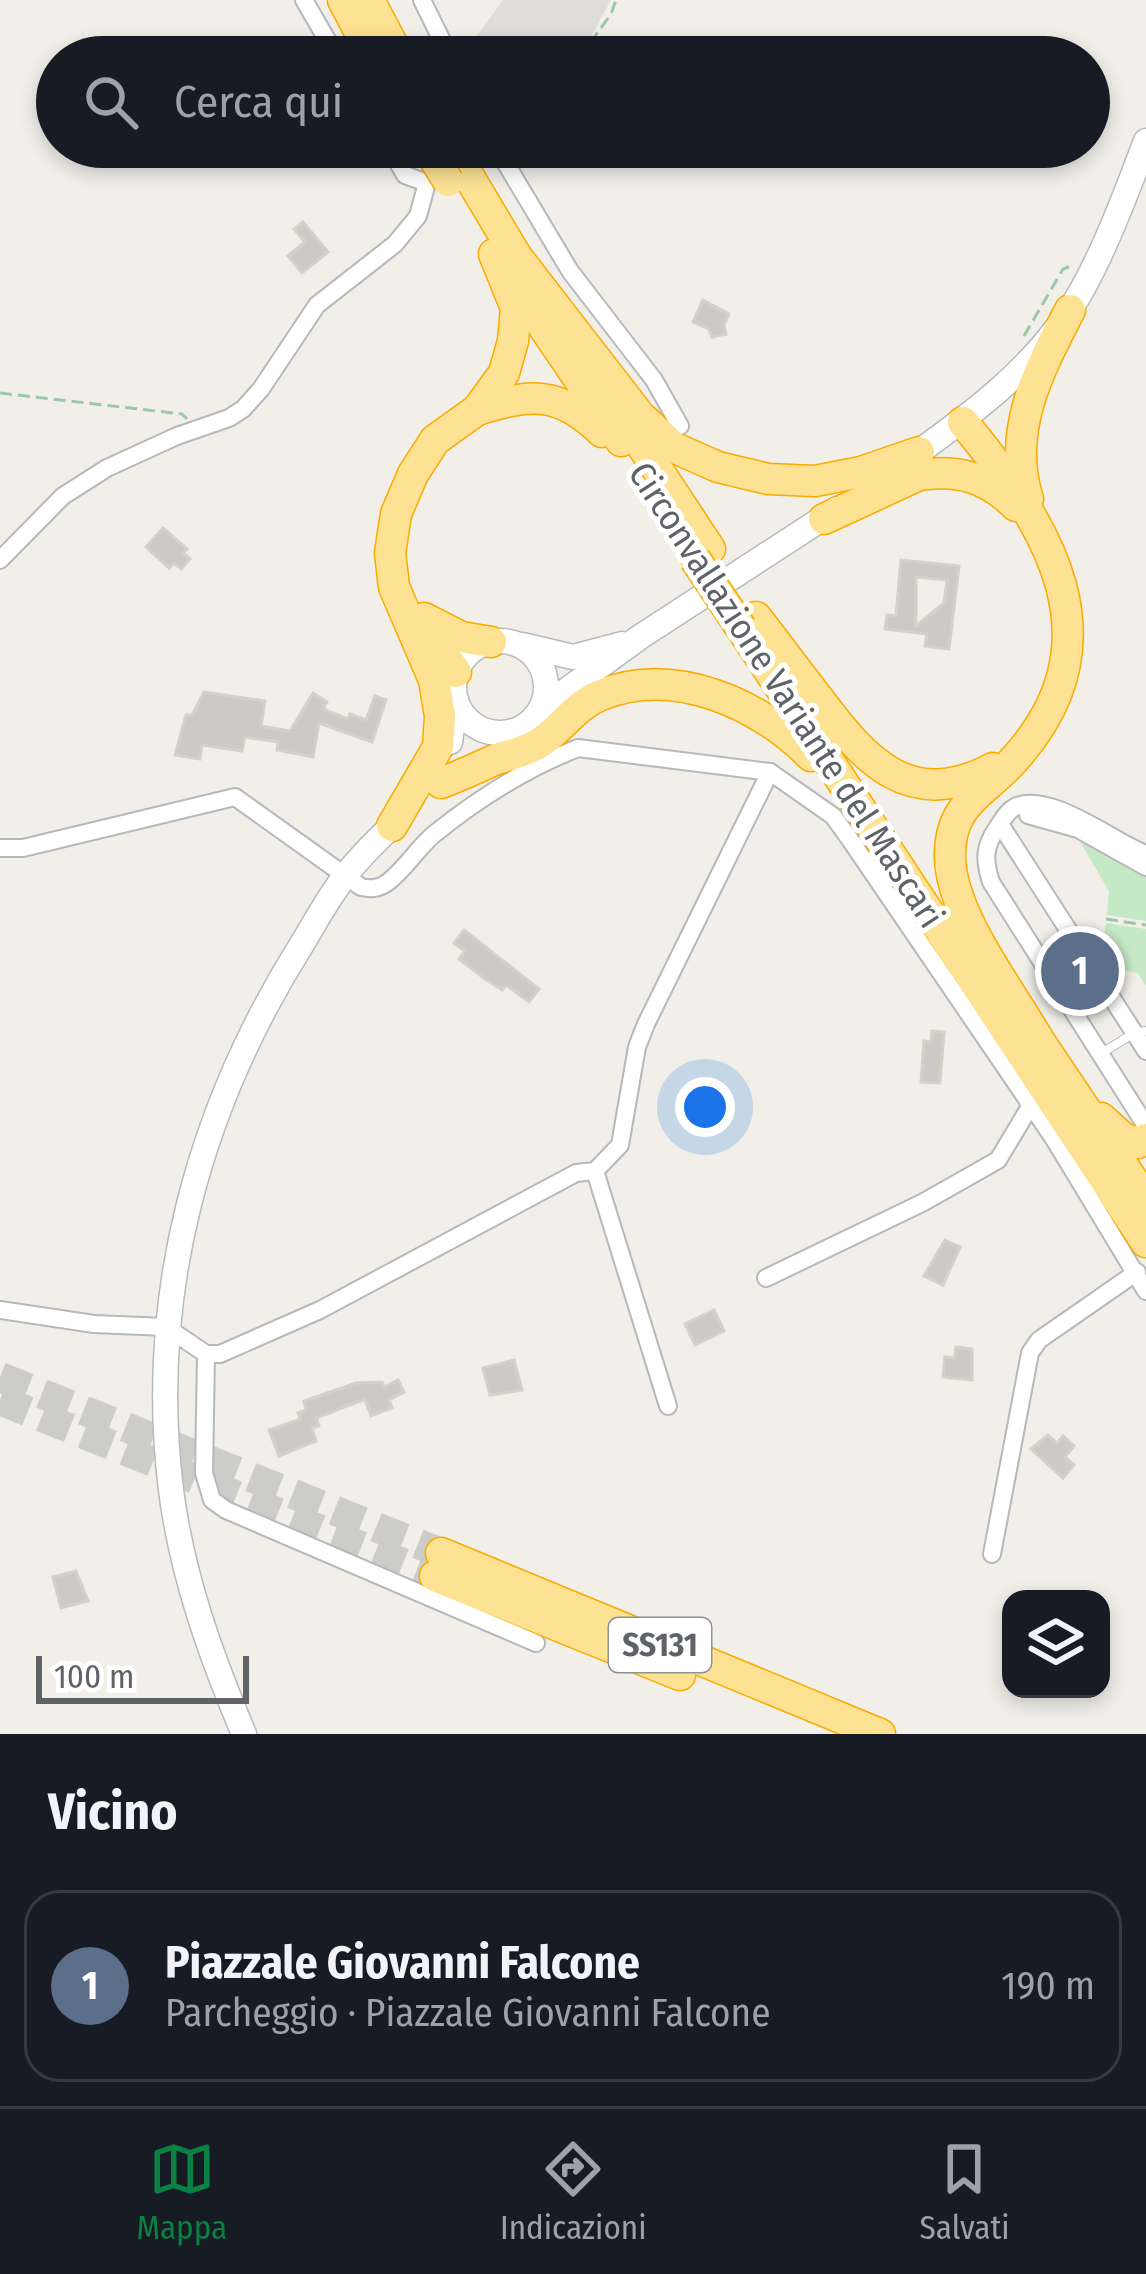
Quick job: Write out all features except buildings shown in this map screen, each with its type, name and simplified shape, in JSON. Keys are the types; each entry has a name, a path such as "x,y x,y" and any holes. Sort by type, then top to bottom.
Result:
{"highway":[{"path":"344,0 362,36"},
{"path":"369,0 388,36"},
{"name":"Circonvallazione Variante del Mascari","path":"450,168 642,473 703,554"},
{"path":"477,410 503,373 514,341 516,308 502,251"},
{"path":"502,251 640,416 675,448 718,467 768,479 815,481 861,472 919,452"},
{"name":"Circonvallazione Variante del Mascari","path":"502,251 749,622 1146,1200"},
{"path":"1036,1036 962,905 951,877 950,858 955,822 1023,747 1051,706 1066,650 1066,600 1022,478 1020,442 1031,392 1070,310"},
{"path":"392,826 438,747 440,716 434,680 394,587 390,553 396,514 435,440 477,410 519,397 548,398 576,409 642,473"},
{"path":"962,422 1017,489 1040,533"},
{"path":"824,519 919,475 953,473 997,488 1040,533"},
{"path":"390,553 412,610 456,686"},
{"path":"412,610 461,637 505,643"},
{"path":"749,622 855,748 887,772 921,784 954,784 976,777 1023,747"},
{"name":"Circonvallazione Variante del Mascari","path":"749,622 1141,1257"},
{"path":"433,788 541,742 577,707 602,694 636,686 693,690 741,703 784,730 810,754 887,849"},
{"path":"1078,1097 1123,1138 1138,1143 1146,1139"},
{"name":"SS131","path":"827,1734 438,1565 880,1734"}],"main road":[{"path":"244,1734 210,1654 184,1563 163,1392 166,1327 187,1204 255,1023 345,875 473,753 526,725 542,708 640,637 824,519 962,422 1006,385 1070,310 1146,140"},
{"path":"1126,191 1146,165"},
{"path":"433,788 448,753 456,686 466,656 505,643 573,657 640,637"},
{"path":"505,643 537,658 546,677 542,708"},
{"path":"456,686 464,716 476,726 504,733"}],"street":[{"path":"304,0 325,36"},
{"path":"422,0 440,36"},
{"path":"0,560 63,496 107,468 229,418 252,399 317,304 395,244 418,216 442,168"},
{"path":"508,168 570,272 654,380 680,426"},
{"path":"0,848 23,848 235,796 373,890 387,883 430,837 468,808 552,758 578,748 770,772 832,816 1141,1257 1146,1291"},
{"path":"0,1310 94,1324 166,1327 206,1354 220,1354 320,1310 576,1173 595,1171 620,1145 637,1047 646,1024 770,772"},
{"path":"1146,854 1081,818 1021,804 1005,816 987,844 986,864 991,882 1146,1126"},
{"path":"1005,816 1078,829 1146,866"},
{"path":"1005,816 1140,1032 1146,1051"},
{"path":"766,1278 922,1203 998,1160 1031,1105"},
{"path":"595,1171 668,1406"},
{"path":"992,1554 1030,1352 1141,1257"},
{"path":"206,1354 204,1473 212,1500 536,1643"}],"lane":[{"path":"1101,1053 1140,1032"}],"path":[{"path":"593,36 616,0"},
{"path":"1014,352 1063,269 1096,256"},
{"path":"0,393 143,407 182,414 197,428"},
{"path":"1106,919 1146,925"}],"shaded area":[{"path":"503,0 611,0 591,36 477,36"}],"green space":[{"path":"1077,836 1146,871 1146,921 1107,915 1109,891"},
{"path":"1106,923 1146,929 1146,986 1138,973 1116,969 1103,946"}],"tunnel":[{"path":"0,1377 441,1553"},
{"path":"0,1400 435,1576"}],"place":[{"name":"Piazzale Giovanni Falcone","path":"1080,971"}]}
